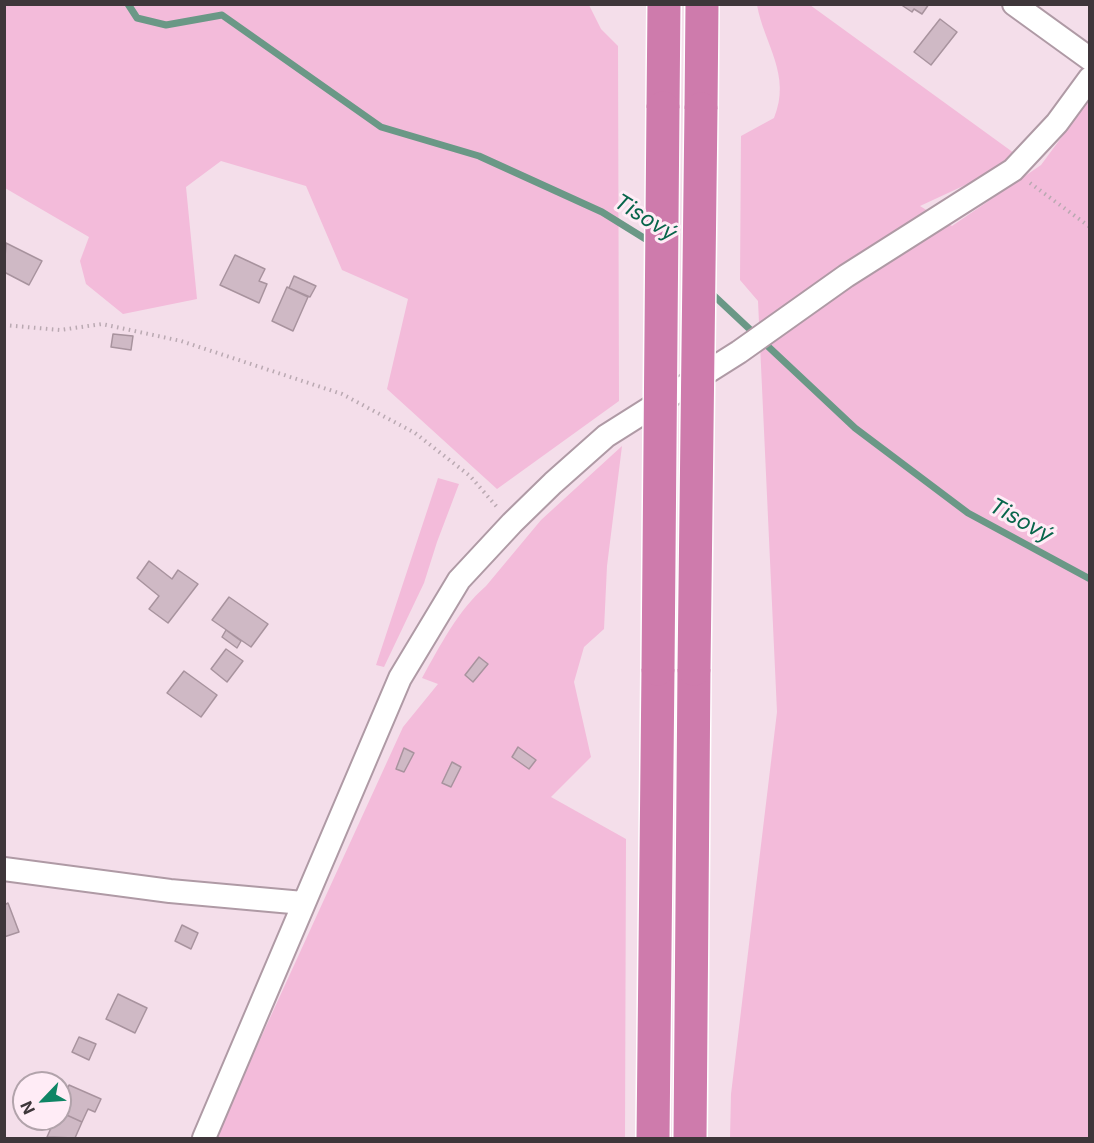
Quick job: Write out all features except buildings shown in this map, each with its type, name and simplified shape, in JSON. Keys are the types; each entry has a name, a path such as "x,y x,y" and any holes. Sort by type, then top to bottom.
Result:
{"highway":[{"path":"653,1138 664,4"},
{"path":"690,1138 702,4"}],"street":[{"path":"1014,4 1089,59"},
{"path":"204,1138 400,678 459,580 512,523 606,436 739,352 846,276 1013,170 1056,123 1089,78"},
{"path":"4,869 170,891 303,903"}],"path":[{"path":"1013,170 1089,227"},
{"path":"4,325 60,330 102,324 181,341 342,394 415,433 470,476 512,523"}],"shaded area":[{"path":"5,4 589,5 601,29 618,46 619,401 497,489 387,389 408,299 342,270 306,186 221,161 186,187 197,299 123,314 86,284 80,261 89,237 5,188"},
{"path":"757,5 810,5 1014,153 989,174 920,206 952,226 1041,165 1089,100 1089,1138 730,1138 731,1094 777,712 758,301 740,280 741,136 774,118 780,88 775,60"},
{"path":"622,446 607,566 604,629 584,647 574,682 591,757 551,797 626,839 625,1138 215,1138 403,727 438,684 422,678 443,641 458,617 541,520"},
{"path":"438,478 459,484 424,583 384,667 376,665"}],"waterway":[{"name":"Tisový","path":"128,4 137,18 166,25 222,15 381,127 479,156 602,212 652,243"},
{"name":"Tisový","path":"709,291 855,428 968,513 1090,579"}]}
